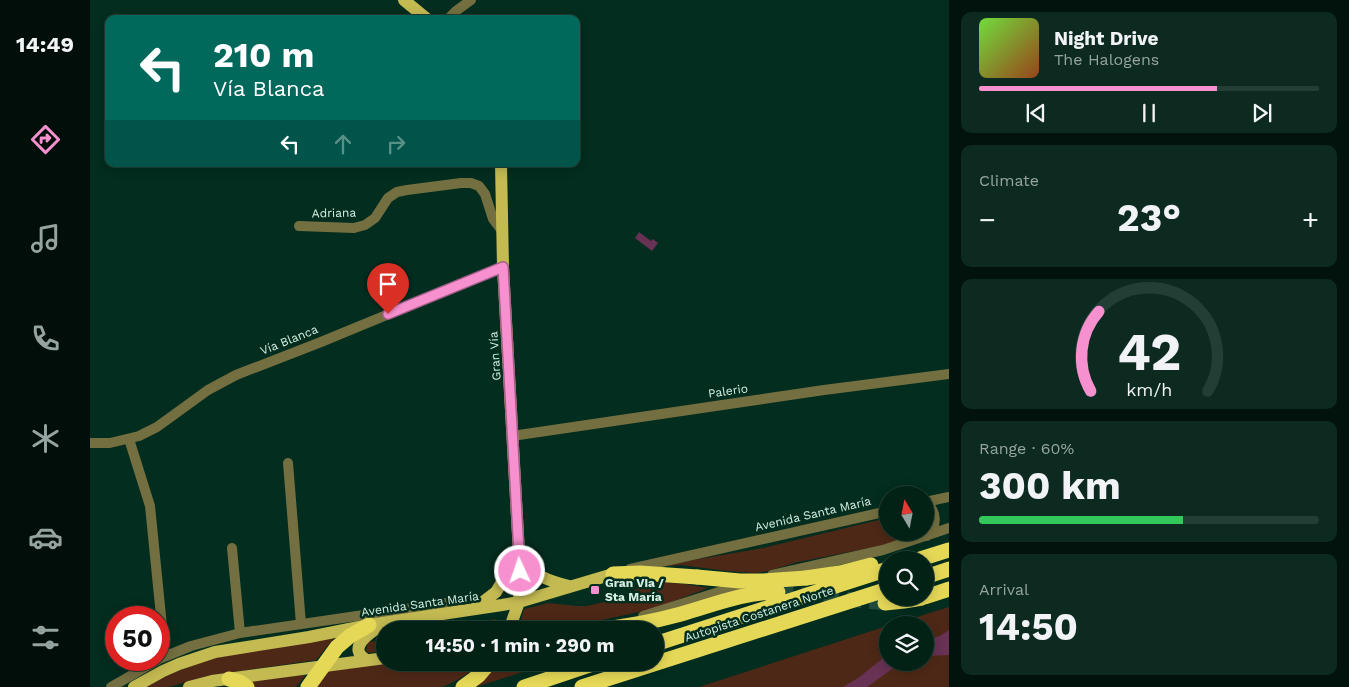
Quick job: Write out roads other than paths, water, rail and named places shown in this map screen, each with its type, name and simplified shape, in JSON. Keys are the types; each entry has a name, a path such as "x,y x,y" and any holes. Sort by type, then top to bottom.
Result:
{"highway":[{"path":"934,555 949,550"},
{"path":"612,574 763,581 830,575 879,564"},
{"path":"934,574 949,570"},
{"name":"Autopista Costanera Norte","path":"664,641 879,573"},
{"name":"Autopista Costanera Norte","path":"934,594 949,589"},
{"path":"655,621 752,594 778,592"},
{"name":"Autopista Costanera Norte","path":"582,687 879,598"},
{"path":"308,687 343,640 369,625"},
{"path":"463,687 482,671"},
{"path":"524,687 572,671"},
{"path":"229,679 240,682 247,687"}],"main road":[{"path":"404,0 423,15"},
{"name":"Gran Vía","path":"501,167 504,234 503,267 511,386 520,583 519,602 512,621"},
{"path":"519,552 530,570 549,580 569,586"},
{"name":"Gran Vía","path":"472,610 496,592 519,552"},
{"name":"Avenida Santa María","path":"394,621 519,602 612,574"},
{"name":"Avenida Santa María","path":"134,687 179,664 215,652 376,624"},
{"path":"368,660 361,656 359,652 360,643 376,629"},
{"path":"190,687 212,681 376,659"}],"street":[{"path":"452,15 471,0"},
{"name":"Adriana","path":"299,226 354,228 364,225 375,218 388,198 396,192 471,183 479,186 485,194 493,219 504,234"},
{"name":"Vía Blanca","path":"90,444 130,439 157,427 208,390 236,375 503,267"},
{"name":"Palerio","path":"512,436 814,391 949,374"},
{"path":"130,439 146,490 150,510 157,606"},
{"path":"288,463 301,624"},
{"path":"934,500 949,497"},
{"name":"Avenida Santa María","path":"612,574 879,513"},
{"path":"934,533 949,528"},
{"path":"626,621 772,575 883,550 911,541"},
{"path":"232,548 240,633"},
{"name":"Avenida Santa María","path":"170,656 212,640 240,633 459,601"},
{"name":"Avenida Santa María","path":"111,687 137,671"}],"tunnel":[{"path":"778,592 879,602"}],"place":[{"name":"Gran Via / Sta María","path":"595,590"}]}
